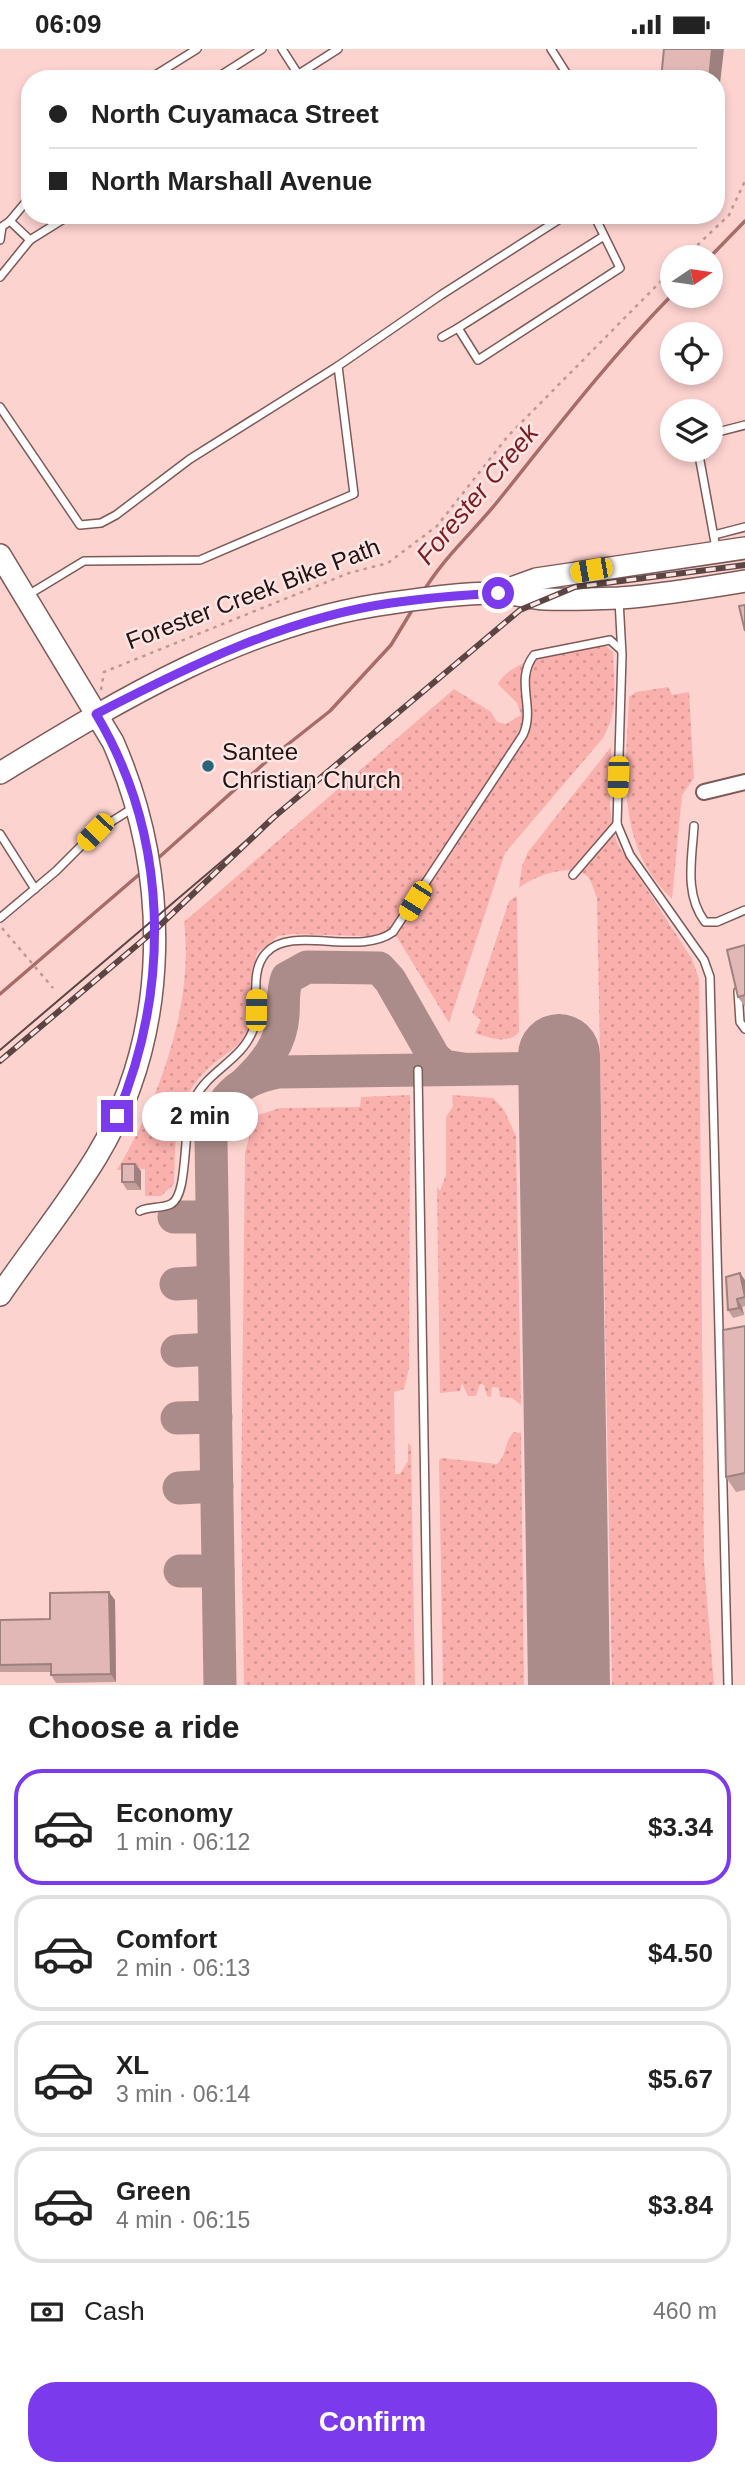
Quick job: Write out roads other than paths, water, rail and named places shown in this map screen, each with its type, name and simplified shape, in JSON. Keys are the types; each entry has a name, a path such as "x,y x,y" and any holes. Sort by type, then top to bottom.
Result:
{"main road":[{"path":"498,593 536,579 715,544 745,548"},
{"path":"0,555 117,753 144,832 154,907 154,964 147,1017 123,1103 97,1156 0,1295"},
{"path":"0,773 96,714 163,679 233,647 289,628 389,603 450,596 498,593 542,599 619,598 745,581"}],"street":[{"path":"704,792 745,782"}],"lane":[{"path":"163,70 197,49"},
{"path":"229,70 262,49"},
{"path":"282,49 291,70"},
{"path":"304,70 338,49"},
{"path":"551,49 564,70"},
{"path":"0,240 1,228 21,208"},
{"path":"10,221 30,240"},
{"path":"0,277 30,240 56,224"},
{"path":"0,407 80,525 101,523 116,515 190,459 338,366 441,295 552,224"},
{"path":"458,328 478,360 620,268 598,224"},
{"path":"443,337 604,236"},
{"path":"25,596 84,561 200,560 354,494 338,366"},
{"path":"723,431 745,425"},
{"path":"700,462 715,544 745,527"},
{"path":"619,598 622,653 617,824 630,855 704,960 710,977 728,1685"},
{"path":"140,1211 170,1205 177,1199 182,1186 186,1118 206,1080 236,1057 248,1041 256,1010 259,962 267,951 285,942 376,941 393,932 523,735 530,712 524,675 534,655 598,640 617,643 622,653"},
{"path":"0,918 95,832 137,806"},
{"path":"573,875 617,824"},
{"path":"694,826 691,894 696,911 705,922 717,922 745,910"},
{"path":"0,834 35,888"},
{"path":"738,987 740,1022 745,1028"},
{"path":"418,1070 428,1685"}],"waterway":[{"name":"Forester Creek","path":"722,245 745,221"},
{"name":"Forester Creek","path":"423,592 440,567 498,501 604,370 660,308"},
{"name":"Forester Creek","path":"156,860 268,760 330,711 391,645 414,607"},
{"name":"Forester Creek","path":"0,994 142,872"}],"tram line":[{"path":"0,1050 274,817"}],"railway":[{"path":"0,1061 155,930 274,817 520,610 575,587 745,565"}],"place":[{"name":"Santee Christian Church","path":"208,766"}]}
